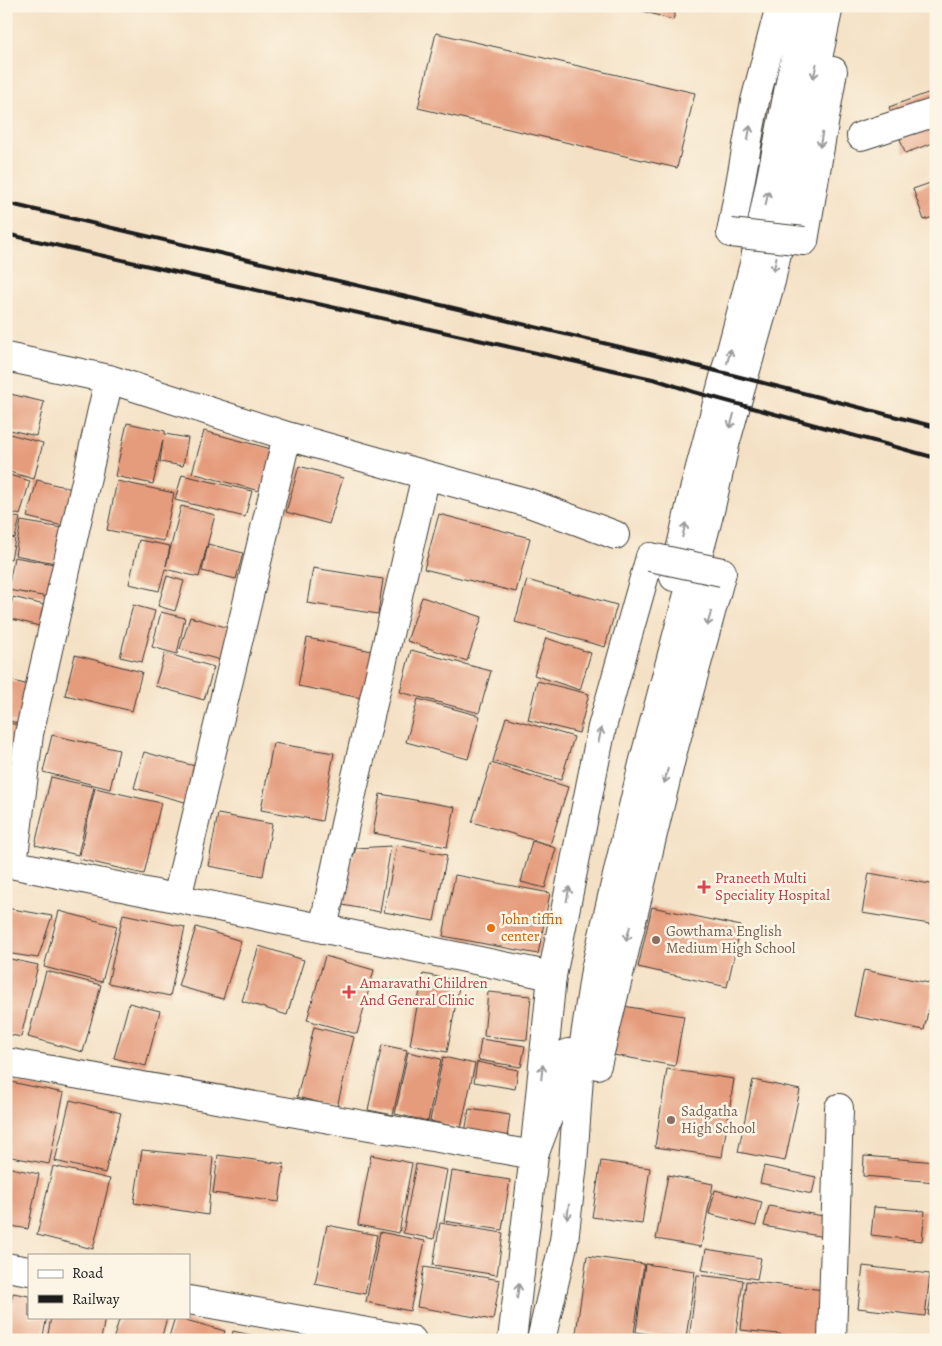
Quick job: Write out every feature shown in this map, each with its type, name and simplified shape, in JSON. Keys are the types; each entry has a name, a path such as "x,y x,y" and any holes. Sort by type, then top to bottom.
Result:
{"street":[{"path":"780,6 755,101 731,232 804,242 836,53 847,6"},
{"path":"534,1155 563,1078 596,905 638,737 693,494 754,264 807,6"},
{"path":"541,1340 564,1242 573,1164 579,1076 595,970 643,764 710,511 726,441 771,281 828,6"},
{"path":"861,136 936,112"},
{"path":"6,357 109,379 288,436 529,503 615,535"},
{"path":"109,379 29,734 10,864 552,976"},
{"path":"177,898 288,436"},
{"path":"323,929 345,824 426,475"},
{"path":"512,1340 534,1155 552,976 602,727 650,557 722,572 672,751 573,1164"},
{"path":"6,1062 534,1155"},
{"path":"832,1340 839,1108"},
{"path":"6,1267 28,1271"},
{"path":"190,1300 412,1340"}],"building":[{"path":"626,6 677,6 673,20"},
{"path":"436,33 695,93 677,168 418,108"},
{"path":"936,90 936,142 905,153 889,107"},
{"path":"936,181 936,216 924,220 913,189"},
{"path":"6,393 44,402 36,436 6,429"},
{"path":"127,423 165,431 165,434 188,438 183,466 160,462 163,440 153,484 115,476"},
{"path":"204,431 275,450 263,492 192,473"},
{"path":"6,433 43,443 34,479 6,471"},
{"path":"299,466 343,478 329,524 286,512"},
{"path":"6,474 30,481 20,515 6,511"},
{"path":"182,475 252,491 245,517 175,500"},
{"path":"37,480 80,491 71,528 27,517"},
{"path":"117,481 174,493 164,541 107,530"},
{"path":"181,506 215,515 199,577 165,569 159,591 129,584 139,540 170,546 166,566"},
{"path":"439,514 530,538 516,592 424,569"},
{"path":"6,515 20,518 15,538 6,536"},
{"path":"21,521 62,528 55,563 15,555"},
{"path":"6,537 15,539 11,559 6,558"},
{"path":"208,544 243,553 236,579 202,571"},
{"path":"14,557 54,564 48,597 8,590"},
{"path":"313,568 383,579 378,614 307,603"},
{"path":"167,576 184,581 175,611 158,606"},
{"path":"527,580 617,605 605,647 515,622"},
{"path":"13,597 52,607 47,628 8,618"},
{"path":"422,597 482,617 467,661 407,641"},
{"path":"133,605 155,611 142,662 120,657"},
{"path":"161,612 185,618 177,654 152,647"},
{"path":"190,617 233,629 224,661 180,649"},
{"path":"307,638 377,652 367,699 298,686"},
{"path":"546,638 591,653 580,690 534,675"},
{"path":"411,650 491,671 479,713 400,692"},
{"path":"165,653 214,667 204,700 155,686"},
{"path":"75,655 142,672 132,711 65,695"},
{"path":"6,679 32,686 21,724 6,720"},
{"path":"537,681 589,694 579,733 528,720"},
{"path":"418,699 480,716 468,759 406,742"},
{"path":"506,717 574,737 561,780 493,761"},
{"path":"6,722 21,726 13,762 6,761"},
{"path":"52,735 119,750 110,789 43,772"},
{"path":"273,743 334,753 322,821 261,810"},
{"path":"144,752 202,768 192,804 134,788"},
{"path":"491,763 568,787 550,845 472,822"},
{"path":"51,777 94,787 78,855 35,845"},
{"path":"95,788 161,803 144,874 79,859"},
{"path":"380,794 455,807 447,847 373,833"},
{"path":"218,814 272,824 263,876 208,866"},
{"path":"532,841 556,848 545,888 521,882"},
{"path":"397,845 447,855 434,921 384,912"},
{"path":"391,846 380,912 337,904 356,848"},
{"path":"869,873 936,885 936,925 862,913"},
{"path":"455,875 550,893 538,954 443,936"},
{"path":"652,907 741,926 727,987 638,967"},
{"path":"6,908 52,916 38,958 6,953"},
{"path":"59,911 117,926 102,982 44,967"},
{"path":"123,914 185,927 170,996 108,983"},
{"path":"196,927 241,941 223,999 178,986"},
{"path":"259,946 304,960 287,1015 242,1001"},
{"path":"325,956 374,970 357,1034 307,1020"},
{"path":"6,958 38,965 21,1037 6,1034"},
{"path":"864,970 934,984 924,1030 854,1016"},
{"path":"46,971 101,985 83,1052 28,1037"},
{"path":"423,974 460,981 447,1052 410,1045"},
{"path":"488,992 531,996 527,1040 484,1036"},
{"path":"129,1003 160,1011 146,1066 114,1058"},
{"path":"617,1005 684,1016 675,1066 608,1054"},
{"path":"314,1027 354,1037 337,1107 297,1097"},
{"path":"481,1039 525,1046 521,1067 478,1060"},
{"path":"382,1045 407,1050 393,1115 368,1110"},
{"path":"408,1052 441,1059 428,1121 395,1114"},
{"path":"443,1057 475,1064 461,1128 430,1121"},
{"path":"477,1062 518,1070 515,1089 474,1082"},
{"path":"667,1069 734,1079 722,1157 655,1147"},
{"path":"753,1080 800,1090 785,1161 738,1152"},
{"path":"6,1081 64,1093 49,1164 6,1156"},
{"path":"70,1100 121,1113 105,1173 55,1161"},
{"path":"469,1109 510,1115 507,1138 465,1133"},
{"path":"142,1150 213,1157 208,1215 134,1203"},
{"path":"218,1155 284,1164 279,1202 213,1193"},
{"path":"371,1155 412,1163 399,1233 358,1225"},
{"path":"864,1156 936,1162 936,1182 863,1176"},
{"path":"601,1161 650,1168 642,1224 592,1217"},
{"path":"416,1164 447,1170 434,1239 403,1233"},
{"path":"53,1166 110,1179 93,1249 37,1235"},
{"path":"764,1166 816,1177 812,1194 760,1183"},
{"path":"6,1167 39,1174 28,1229 6,1225"},
{"path":"452,1171 510,1180 502,1230 444,1221"},
{"path":"668,1175 713,1184 701,1247 656,1239"},
{"path":"715,1190 762,1202 756,1226 709,1214"},
{"path":"769,1206 828,1217 824,1237 764,1226"},
{"path":"874,1207 925,1211 922,1241 871,1235"},
{"path":"440,1223 503,1233 497,1275 433,1265"},
{"path":"327,1225 377,1235 365,1294 315,1284"},
{"path":"380,1232 425,1241 410,1311 366,1302"},
{"path":"706,1249 761,1258 757,1279 702,1270"},
{"path":"587,1256 644,1264 633,1340 575,1340"},
{"path":"645,1264 695,1271 686,1339 636,1332"},
{"path":"863,1266 930,1274 925,1316 858,1308"},
{"path":"424,1267 500,1280 493,1320 417,1307"},
{"path":"936,1272 936,1316 928,1315"},
{"path":"697,1275 743,1280 735,1340 689,1340"},
{"path":"746,1281 824,1290 825,1339 741,1330"},
{"path":"13,1293 28,1296 28,1318 47,1318 42,1340 20,1340 6,1337 6,1326"},
{"path":"51,1318 105,1318 101,1340 47,1340"},
{"path":"120,1318 167,1318 161,1340 113,1340"},
{"path":"175,1318 225,1331 222,1340 168,1340"},
{"path":"233,1331 269,1339 269,1340 231,1340"}],"railway":[{"path":"6,203 650,354 936,427"},
{"path":"6,234 657,380 694,392 936,458"}],"place":[{"name":"Praneeth Multi Speciality Hospital","path":"704,887"},
{"name":"John tiffin center","path":"491,928"},
{"name":"Gowthama English Medium High School","path":"656,940"},
{"name":"Amaravathi Children And General Clinic","path":"349,992"},
{"name":"Sadgatha High School","path":"671,1120"}]}
